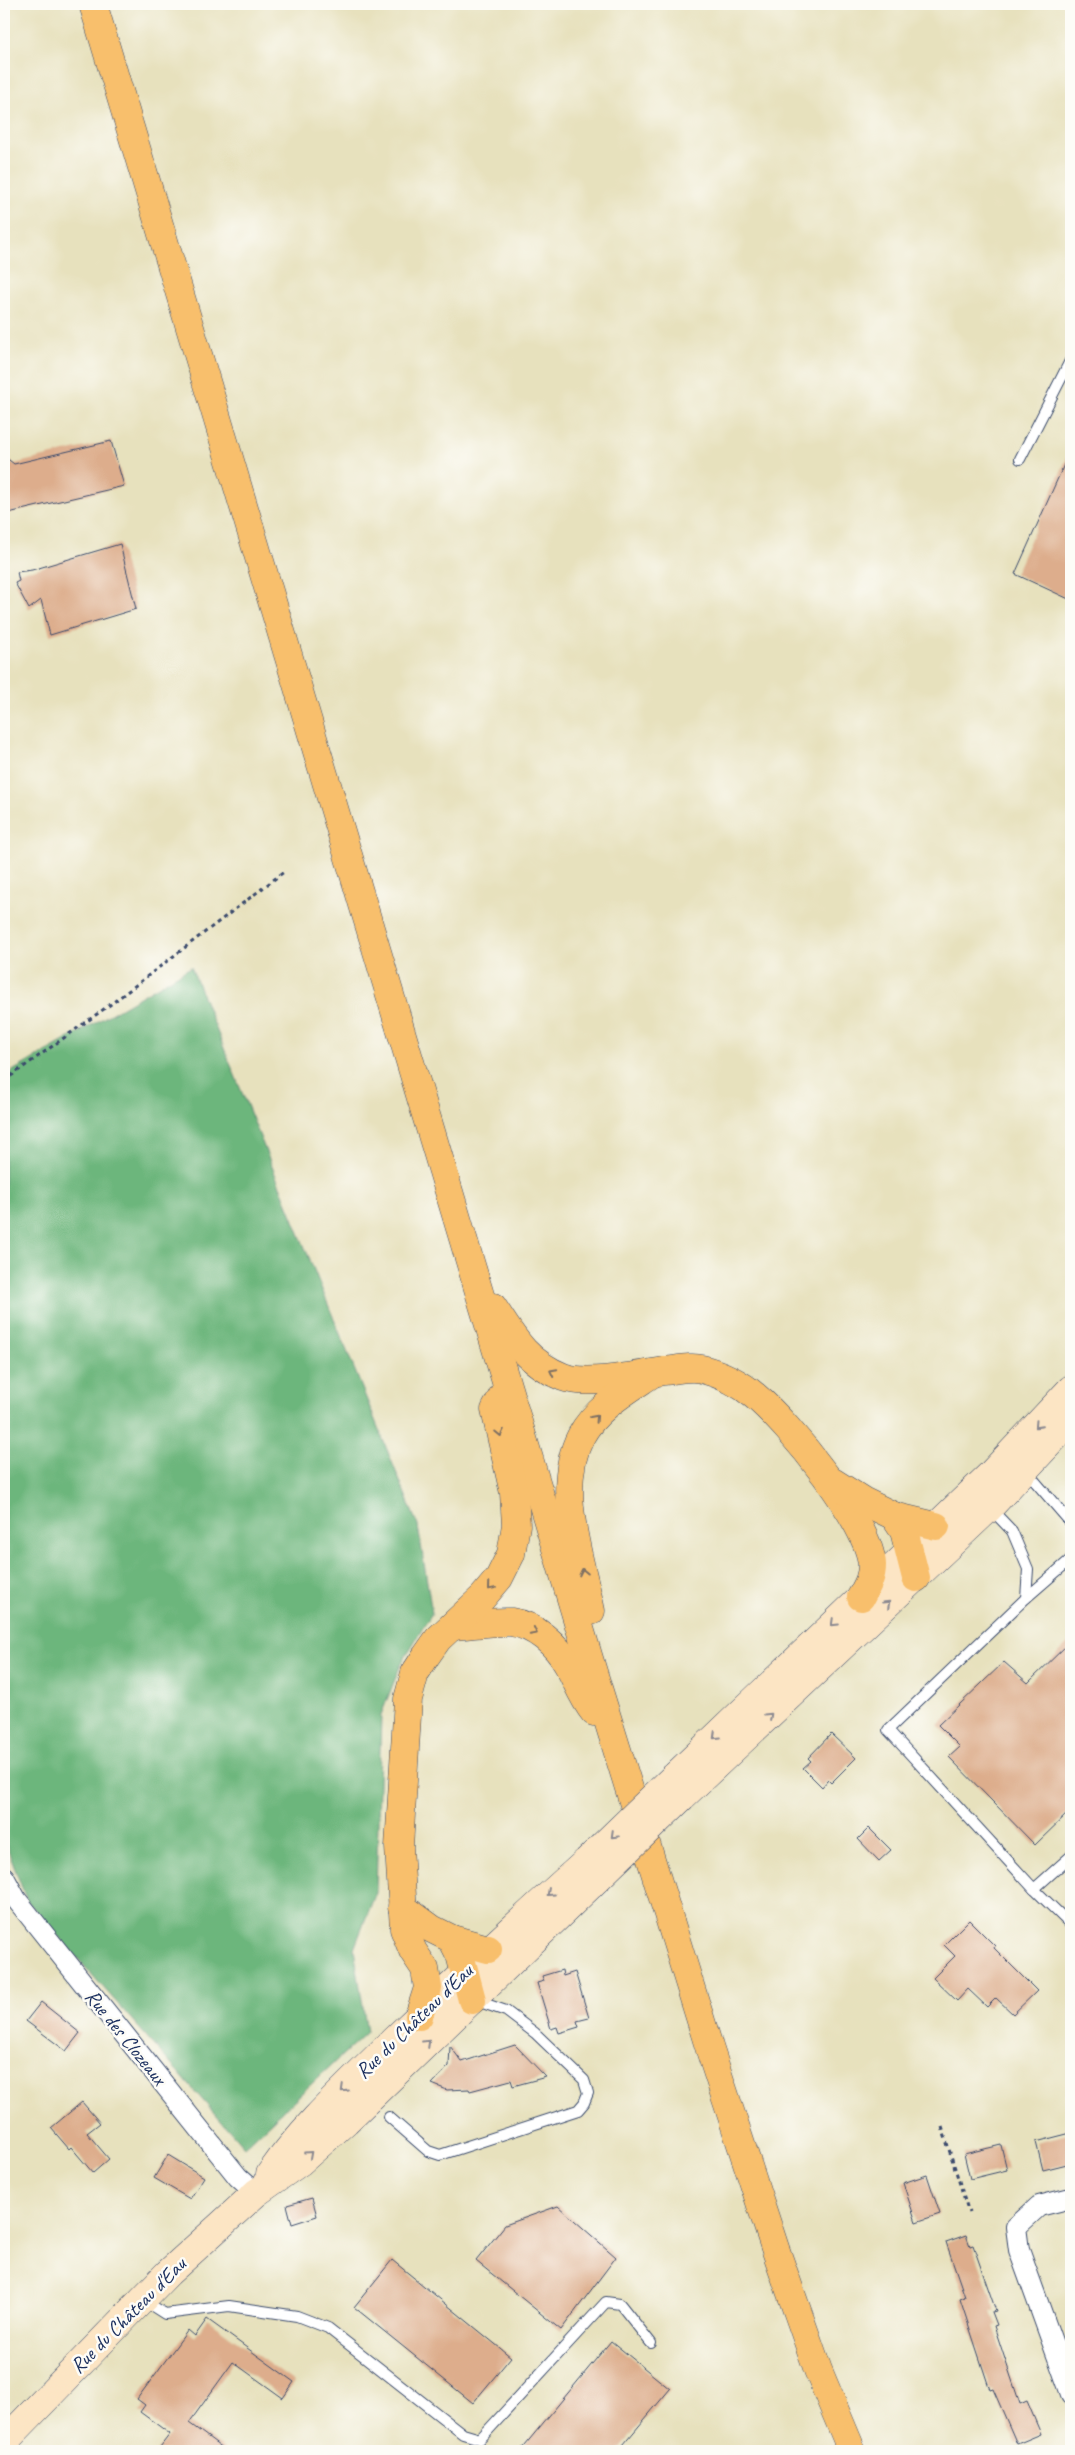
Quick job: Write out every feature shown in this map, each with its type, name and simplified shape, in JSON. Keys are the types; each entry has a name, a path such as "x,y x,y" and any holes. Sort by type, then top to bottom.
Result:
{"main road":[{"path":"93,5 507,1387 710,2050 775,2248 818,2370 852,2451"},
{"path":"476,1280 524,1352 551,1371 565,1378 585,1381 699,1368 724,1376 755,1396 832,1481 867,1546 872,1564 870,1580 861,1597"},
{"path":"593,1672 594,1628 569,1505 569,1471 582,1434 598,1415 652,1373"},
{"path":"419,2016 428,1988 425,1969 413,1951 404,1929 399,1847 408,1699 415,1673 438,1639 499,1578 511,1554 516,1525 514,1493 496,1410 507,1387"},
{"path":"592,1870 905,1565 936,1526 992,1473 1071,1389"},
{"path":"678,1787 861,1597 990,1508 1071,1420"},
{"path":"832,1481 863,1501 894,1516 936,1526"},
{"path":"894,1516 904,1532 905,1565"},
{"path":"867,1546 905,1565"},
{"path":"453,1626 511,1622 534,1630 551,1642 567,1663 583,1698 613,1735"},
{"name":"Rue du Château d'Eau","path":"256,2193 288,2148 318,2114 488,1949 592,1870"},
{"name":"Rue du Château d'Eau","path":"4,2442 168,2272 256,2193 300,2162 472,2000 592,1870"},
{"path":"402,1907 432,1929 452,1939 488,1949"},
{"path":"452,1939 457,1980 472,2000"},
{"path":"425,1969 457,1980"}],"street":[{"name":"Rue des Clozeaux","path":"4,1877 16,1899 238,2177 256,2193"},
{"path":"1071,2198 1039,2206 1016,2227 1019,2250 1071,2394"}],"lane":[{"path":"1020,459 1071,361"},
{"path":"1026,1598 1028,1569 1012,1531 990,1508 992,1473 1026,1471 1071,1523"},
{"path":"1071,1559 1026,1598 888,1730 1034,1890 1071,1925"},
{"path":"1034,1890 1071,1856"},
{"path":"389,2117 428,2151 440,2155 578,2110 584,2103 588,2093 584,2080 535,2033 506,2011 472,2000"},
{"path":"142,2299 165,2314 229,2306 297,2316 328,2328 463,2434 480,2439 606,2302 620,2304 651,2343"}],"path":[{"path":"4,1081 111,1004 285,871"},
{"path":"942,2127 969,2213"}],"green space":[{"path":"191,967 418,1526 432,1613 401,1664 381,1715 376,1892 354,1949 367,2032 244,2147 27,1901 4,1840 4,1076"}],"building":[{"path":"111,441 124,486 4,514 4,456 14,464"},
{"path":"1071,449 1071,600 1015,574"},
{"path":"120,544 136,609 50,635 41,600 29,609 15,583 19,581 17,572 32,570"},
{"path":"1071,1641 1071,1810 1035,1845 949,1757 960,1747 938,1725 1004,1662 1028,1683"},
{"path":"831,1734 856,1758 831,1783 828,1780 822,1787 803,1768 811,1761 808,1758"},
{"path":"869,1828 891,1850 879,1861 858,1839"},
{"path":"969,1920 1037,1991 1013,2014 996,1998 987,2007 968,1989 957,2001 933,1978 955,1956 944,1945"},
{"path":"562,1970 563,1976 575,1972 589,2018 577,2021 579,2027 559,2033 557,2027 551,2029 537,1983 544,1981 542,1976"},
{"path":"41,2002 80,2033 66,2051 26,2021"},
{"path":"515,2045 546,2077 513,2086 511,2080 470,2091 469,2089 447,2090 432,2084 449,2066 450,2046 462,2062"},
{"path":"82,2102 100,2123 87,2133 109,2159 93,2173 71,2147 69,2149 51,2128"},
{"path":"1071,2133 1071,2163 1043,2170 1036,2142"},
{"path":"1001,2145 1007,2170 970,2179 964,2154"},
{"path":"168,2155 204,2177 190,2199 154,2178"},
{"path":"927,2175 940,2214 916,2222 903,2183"},
{"path":"312,2198 317,2216 292,2224 287,2205"},
{"path":"558,2206 616,2257 561,2330 476,2261 505,2225"},
{"path":"966,2235 970,2246 973,2245 996,2311 992,2312 997,2325 994,2326 1020,2404 1027,2401 1041,2434 1017,2444 993,2389 990,2390 960,2299 965,2297 946,2242"},
{"path":"392,2260 511,2357 473,2403 354,2307"},
{"path":"207,2319 294,2382 283,2398 233,2362 189,2423 227,2451 157,2451 170,2434 140,2412 145,2405 137,2399 188,2330 195,2336"},
{"path":"611,2341 670,2389 618,2451 520,2451"}]}
